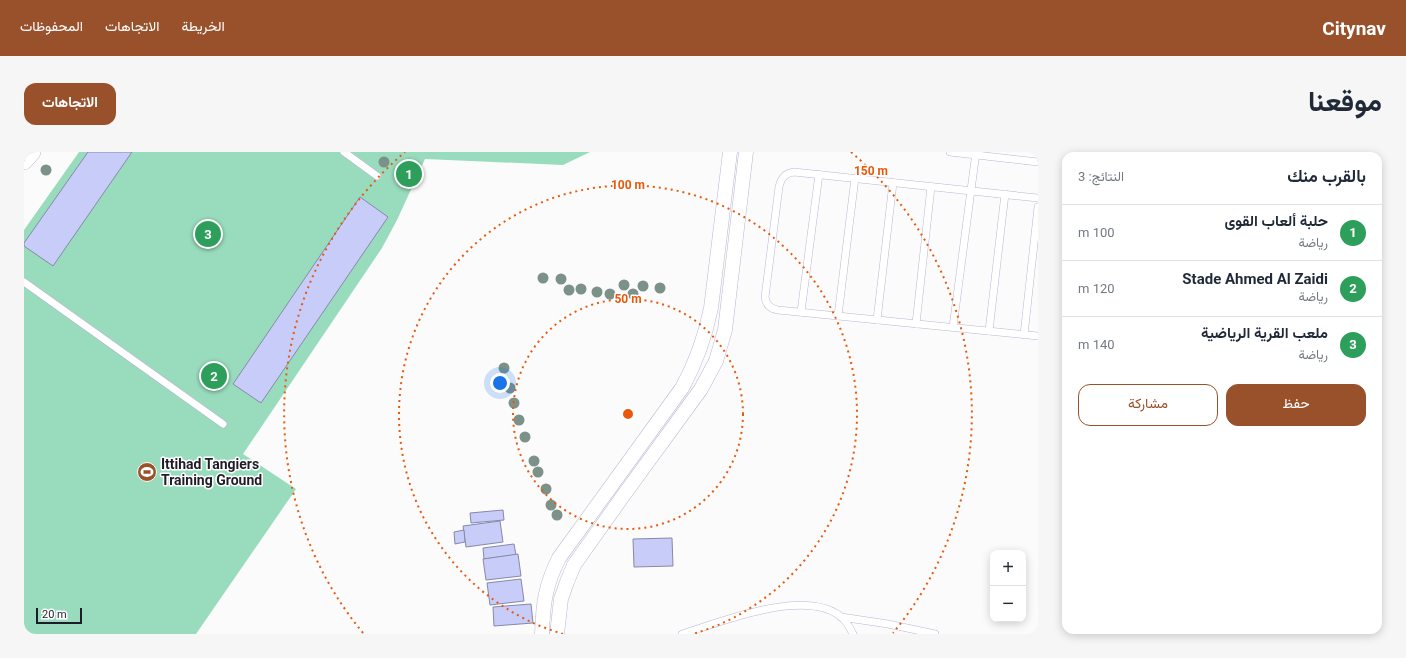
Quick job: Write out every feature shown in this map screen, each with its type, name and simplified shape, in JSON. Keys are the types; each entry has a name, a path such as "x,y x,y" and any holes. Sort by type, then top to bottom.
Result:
{"street":[{"path":"24,161 32,152"},
{"path":"542,634 545,597 548,584 559,558 682,388 697,358 706,331 711,308 730,152"},
{"path":"557,634 561,599 566,582 574,565 701,389 716,361 725,330 746,152"}],"lane":[{"path":"344,152 377,176"},
{"path":"950,152 976,153 1038,162"},
{"path":"953,328 976,153"},
{"path":"1038,198 794,172 786,175 780,182 765,293 765,301 774,309 1038,336"},
{"path":"801,312 819,174"},
{"path":"838,316 855,178"},
{"path":"877,320 893,183"},
{"path":"916,324 931,187"},
{"path":"989,331 1005,194"},
{"path":"1024,335 1038,207"},
{"path":"24,282 223,424"},
{"path":"682,634 745,614 774,607 811,605 826,609 841,617 888,624 934,634"},
{"path":"841,617 853,634"}],"green space":[{"path":"79,152 590,152 563,165 425,159 397,220 382,248 243,454 296,489 196,634 24,634 24,230"}],"building":[{"path":"88,152 132,152 53,266 24,246 24,243"},
{"path":"360,197 388,217 261,403 233,384"},
{"path":"503,510 504,520 471,523 470,513"},
{"path":"500,521 503,542 466,547 463,526"},
{"path":"464,530 465,542 455,544 454,532"},
{"path":"672,538 673,566 634,567 633,539"},
{"path":"514,544 516,555 484,559 483,548"},
{"path":"518,554 521,576 486,580 483,559"},
{"path":"521,579 524,601 490,605 487,583"},
{"path":"531,604 533,623 494,626 493,607"}],"place":[{"name":"حلبة ألعاب القوى","path":"409,174"},
{"name":"ملعب القرية الرياضية","path":"208,234"},
{"name":"Stade Ahmed Al Zaidi","path":"214,376"},
{"name":"Ittihad Tangiers Training Ground","path":"147,472"}]}
